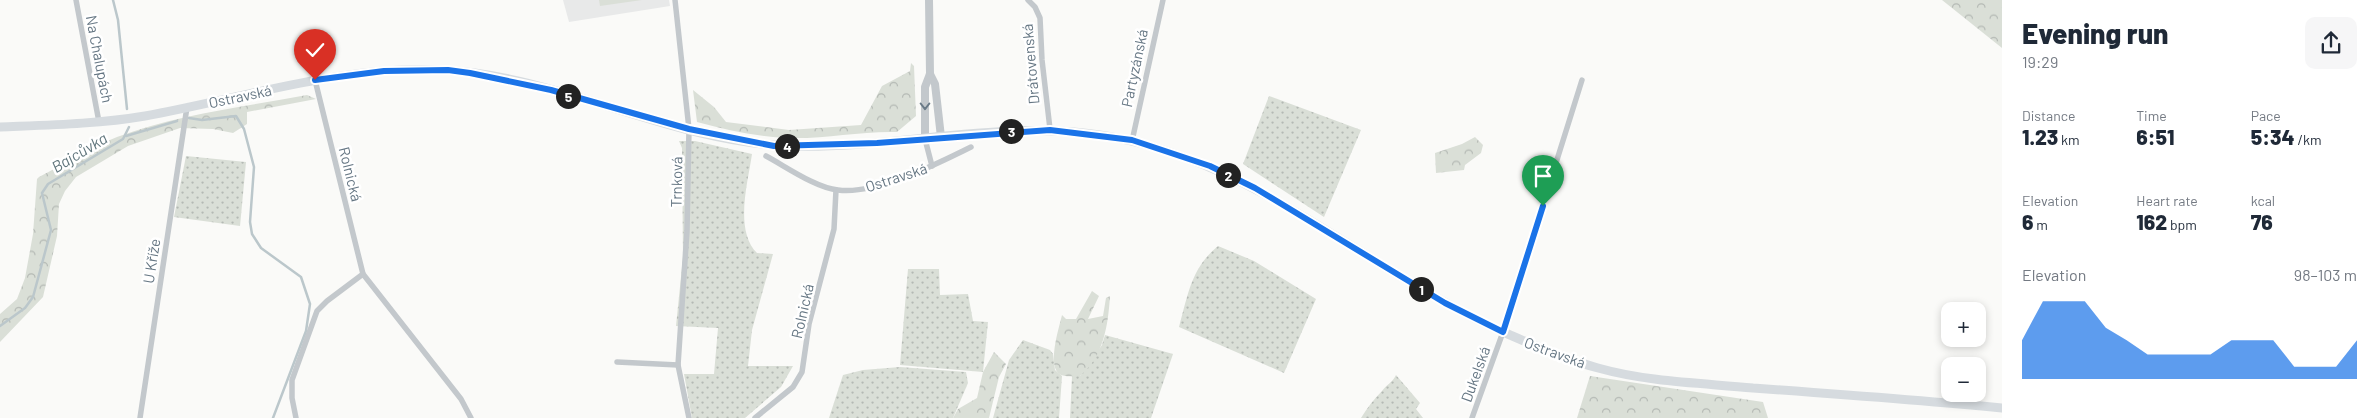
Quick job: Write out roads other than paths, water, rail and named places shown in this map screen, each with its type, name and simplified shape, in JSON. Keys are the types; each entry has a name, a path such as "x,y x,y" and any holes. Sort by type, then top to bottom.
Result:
{"main road":[{"name":"Ostravská","path":"0,127 99,122 146,116 315,80 384,71 448,70 512,80 732,139 783,146 851,144 1050,130 1132,140 1210,166 1255,188 1445,303 1503,332 1594,367 1651,378 2002,408"}],"street":[{"name":"Na Chalupách","path":"76,0 99,122"},
{"name":"Trnková","path":"675,0 689,129 687,239 678,365"},
{"path":"929,0 930,74 925,87 925,139 932,166"},
{"name":"Drátovenská","path":"1028,0 1040,18 1042,60 1050,130"},
{"name":"Partyzánská","path":"1132,140 1163,0"},
{"path":"930,74 935,84 941,137"},
{"name":"Rolnická","path":"315,80 363,274 461,399 471,418"},
{"name":"Dukelská","path":"1472,418 1503,332 1582,80"},
{"name":"U Kříže","path":"140,418 187,107"},
{"name":"Ostravská","path":"766,156 836,190 870,188 932,166 971,147"},
{"name":"Rolnická","path":"755,418 794,387 802,372 809,324 834,229 836,190"},
{"path":"296,418 292,398 292,380 317,311 363,274"},
{"path":"617,362 678,365 689,418"}],"waterway":[{"name":"Bajcůvka","path":"113,0 118,20 127,109"},
{"path":"189,118 202,120 236,116 244,129 254,167 250,222 252,234 261,248 301,277 310,304 306,331 273,418"},
{"path":"126,136 177,121"},
{"name":"Bajcůvka","path":"0,326 25,308 33,297 51,230 42,193 48,184 123,139 129,127"}]}
